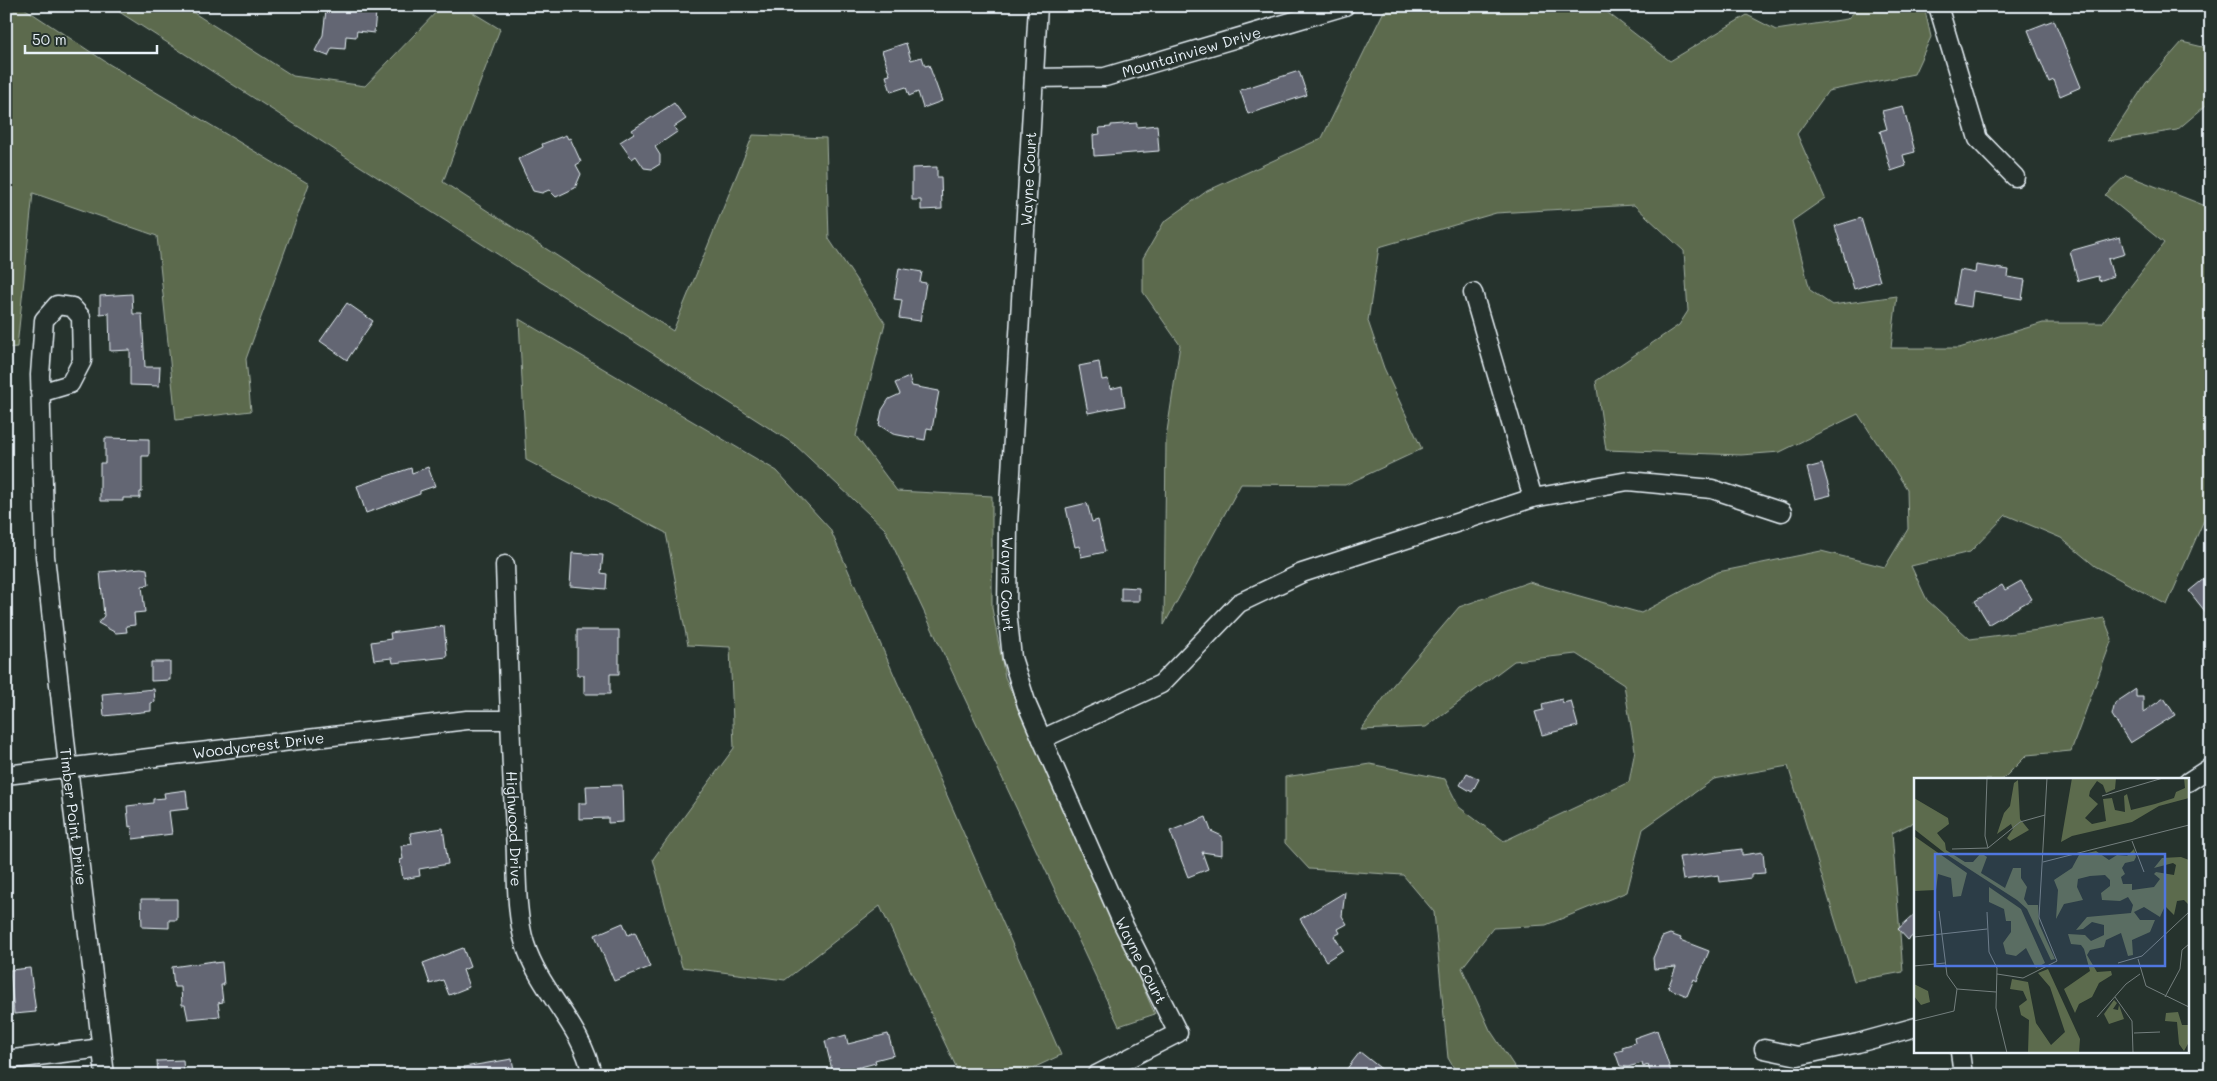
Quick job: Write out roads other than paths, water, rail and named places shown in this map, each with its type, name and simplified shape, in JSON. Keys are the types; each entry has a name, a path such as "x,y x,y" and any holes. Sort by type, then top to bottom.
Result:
{"street":[{"name":"Wayne Court","path":"1038,6 1008,525 1007,610 1012,658 1027,705 1122,922 1178,1034 1096,1075"},
{"name":"Mountainview Drive","path":"1034,78 1105,77 1345,6"},
{"path":"1938,6 1978,140 2015,177"},
{"path":"1473,293 1533,498"},
{"name":"Timber Point Drive","path":"40,393 70,384 82,361 81,317 72,307 57,305 44,320 40,393 45,556 105,1075"},
{"path":"1042,739 1161,684 1238,604 1302,573 1533,498 1628,482 1712,489 1782,512"},
{"name":"Highwood Drive","path":"506,565 509,720 519,907 524,943 536,971 572,1025 589,1060 592,1075"},
{"name":"Woodycrest Drive","path":"6,774 467,720 509,720"},
{"path":"2190,781 2211,766"},
{"path":"1764,1049 1798,1056 1858,1044 1914,1027"},
{"path":"6,1060 102,1048"},
{"path":"1960,1054 1963,1075"}]}
